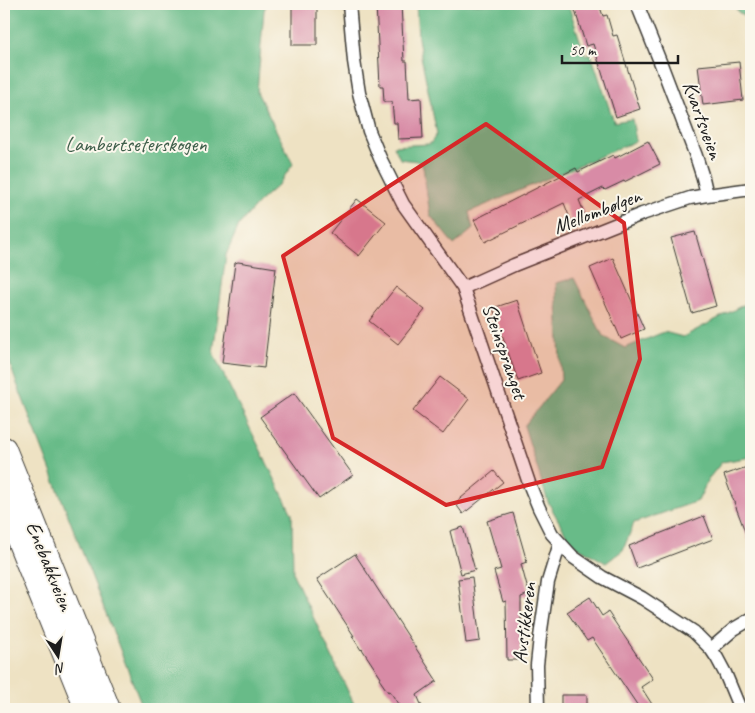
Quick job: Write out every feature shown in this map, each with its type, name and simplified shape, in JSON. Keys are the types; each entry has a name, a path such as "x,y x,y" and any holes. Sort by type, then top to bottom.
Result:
{"highway":[{"name":"Enebakkveien","path":"4,450 108,709"},
{"name":"Enebakkveien","path":"4,503 87,709"}],"street":[{"name":"Steinspranget","path":"349,4 359,93 372,140 403,204 463,288 538,508 552,534 573,557 602,577 642,598 694,632 717,658 740,709"},
{"name":"Kvartsveien","path":"637,4 696,156 707,195"},
{"name":"Mellombølgen","path":"463,288 514,265 607,228 690,198 751,189"},
{"name":"Avstikkeren","path":"538,709 537,665 540,637 548,582 560,543"},
{"path":"711,649 734,629 751,619"}],"highlighted area":[{"path":"486,124 624,223 640,359 602,467 446,505 333,438 283,256"}],"green space":[{"name":"Lambertseterskogen","path":"4,4 267,4 264,10 257,92 293,164 279,184 258,203 239,225 226,255 213,353 292,514 293,574 354,704 346,709 143,709 14,376 4,345"},
{"path":"416,4 568,4 585,55 591,54 614,122 632,119 636,141 469,212 473,229 454,245 430,215 423,167 417,161 400,159 394,146 430,144 437,134 418,38"},
{"path":"734,4 751,4 751,20 738,12"},
{"path":"574,278 603,336 625,348 664,332 683,337 743,305 751,305 751,457 722,462 709,478 698,501 634,523 623,550 606,563 571,543 548,502 524,426 561,380 556,283"}],"building":[{"path":"292,4 317,4 317,45 292,45"},
{"path":"376,4 401,4 404,61 407,61 409,99 421,98 423,138 398,139 397,123 394,123 392,102 384,102 383,86 380,86"},
{"path":"573,4 599,4 603,16 607,15 613,36 617,35 640,109 616,117 593,44 586,46"},
{"path":"739,62 743,100 703,105 698,66"},
{"path":"648,141 660,164 624,182 605,190 603,188 579,200 587,220 573,226 564,203 485,242 474,220 576,168 578,172 613,155 615,158"},
{"path":"357,199 386,222 359,256 330,233"},
{"path":"695,232 716,306 692,313 671,238"},
{"path":"613,258 644,329 621,339 590,268"},
{"path":"235,263 276,268 264,368 222,363"},
{"path":"396,287 425,310 398,344 369,321"},
{"path":"517,300 541,373 518,381 493,308"},
{"path":"440,377 469,399 443,434 413,411"},
{"path":"294,393 353,475 319,499 260,417"},
{"path":"747,467 751,478 751,545 724,475"},
{"path":"494,471 503,482 463,514 455,503"},
{"path":"513,513 527,562 521,564 529,594 521,597 521,660 507,660 506,601 503,602 494,571 501,569 487,521"},
{"path":"704,516 713,539 637,568 629,546"},
{"path":"463,527 475,570 461,574 450,531"},
{"path":"355,554 437,681 417,695 423,709 401,709 390,691 388,692 379,679 381,678 361,650 317,579"},
{"path":"472,577 480,641 466,643 458,579"},
{"path":"590,597 602,616 608,612 653,679 641,687 655,709 640,709 592,638 587,641 567,612"},
{"path":"561,695 587,695 587,709 561,709"}]}
